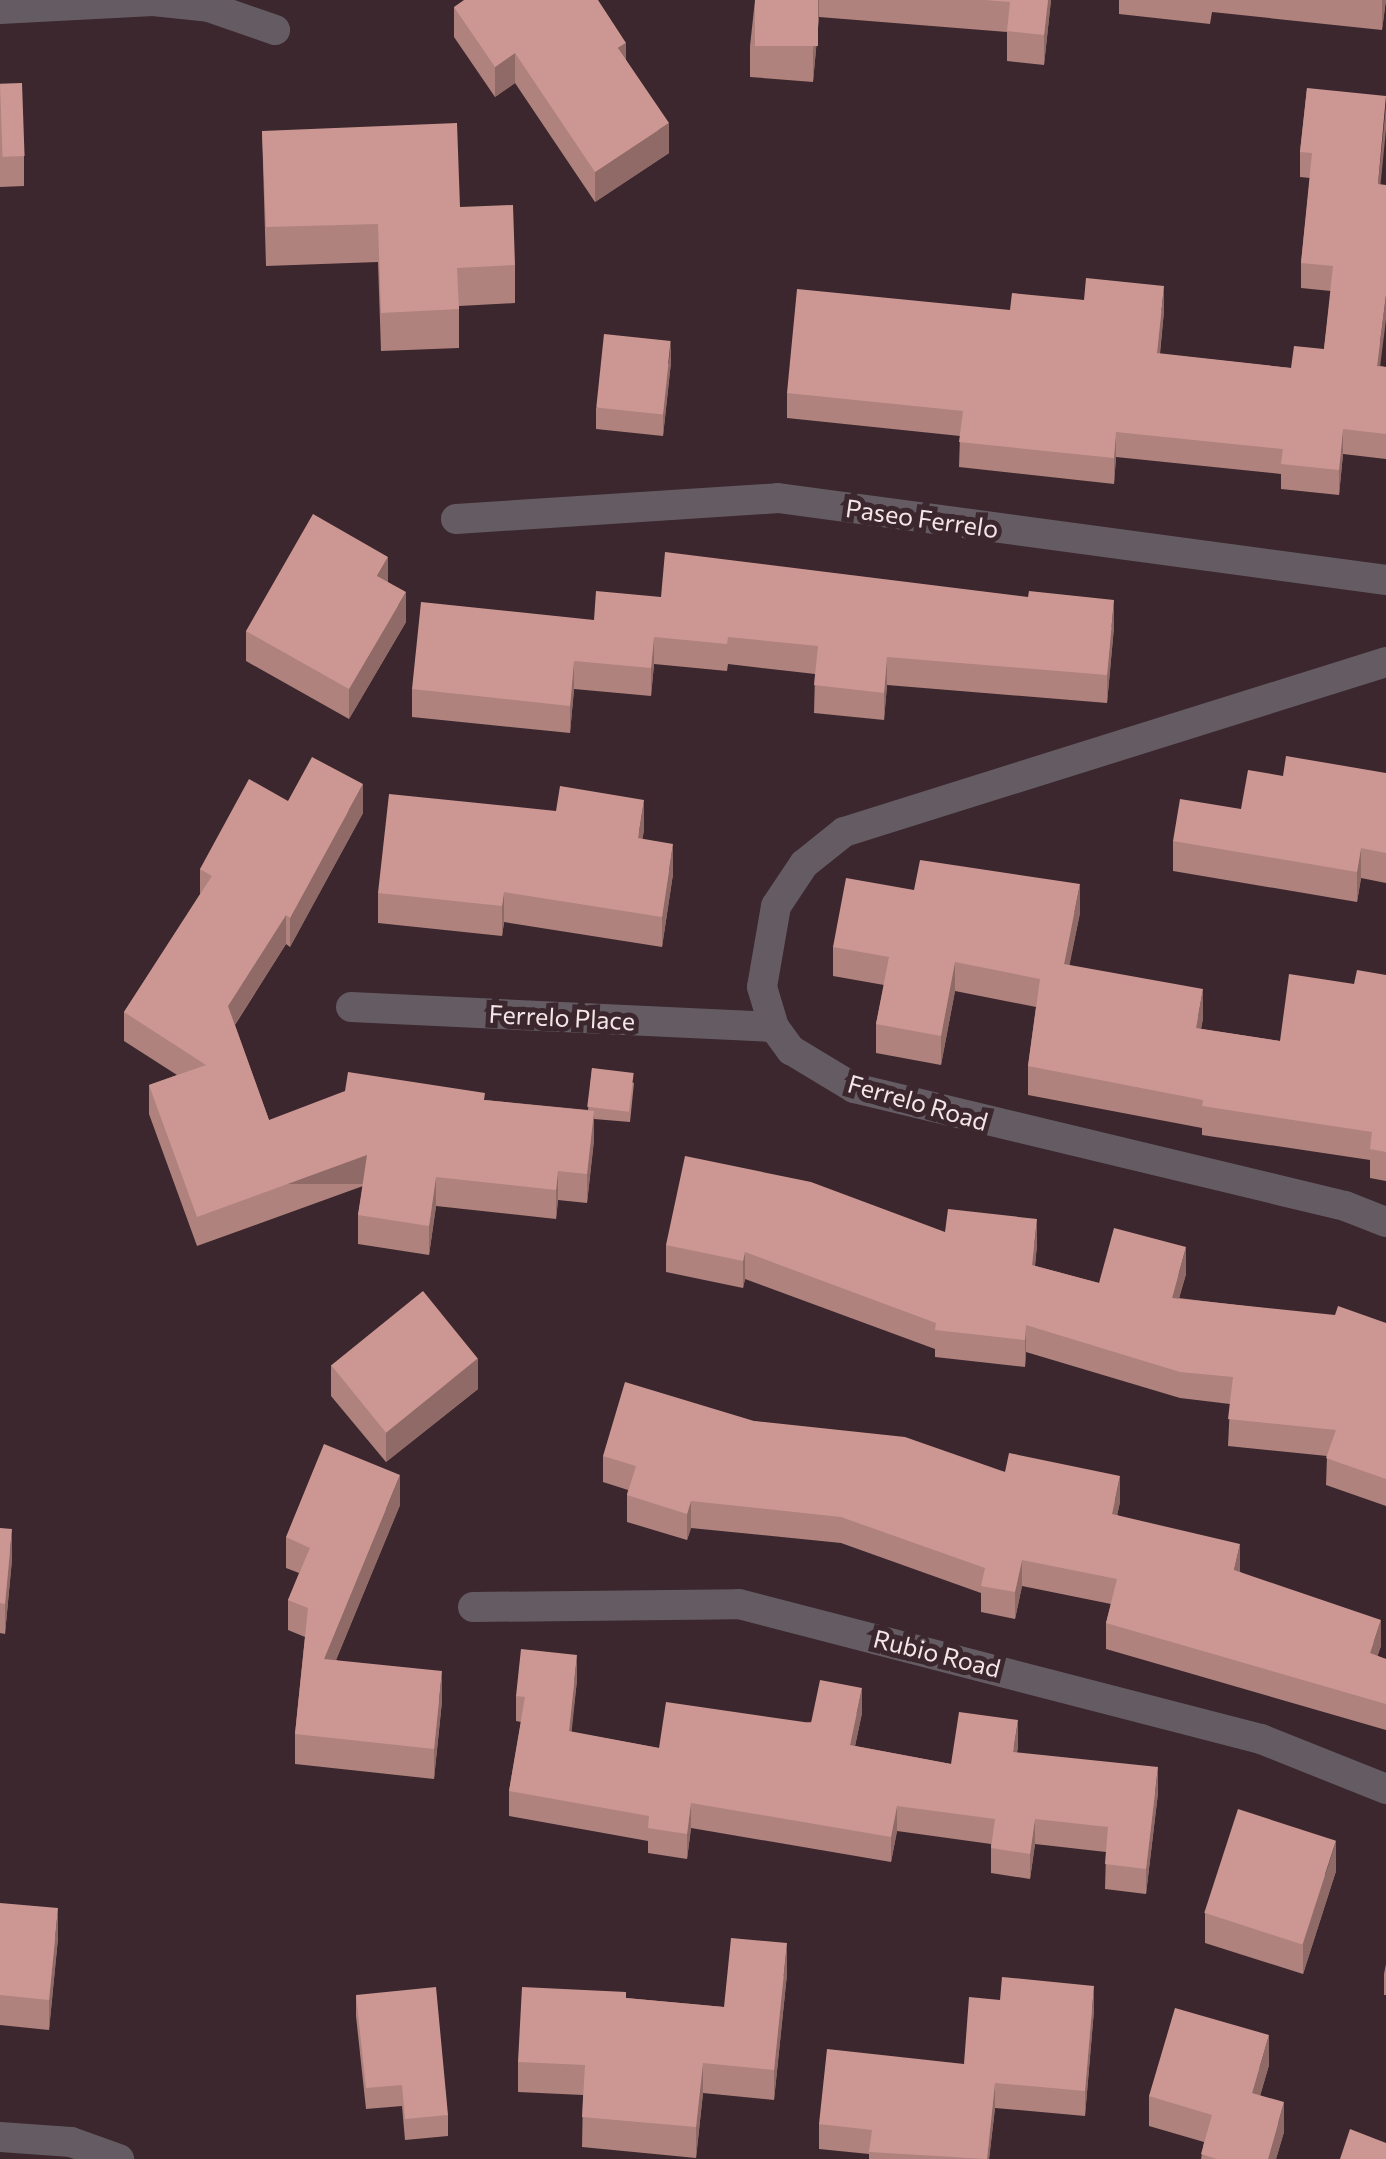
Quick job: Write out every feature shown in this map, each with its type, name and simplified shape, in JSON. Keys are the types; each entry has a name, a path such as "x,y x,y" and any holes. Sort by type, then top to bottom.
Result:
{"street":[{"path":"0,9 152,1 209,7 275,30"},
{"name":"Paseo Ferrelo","path":"456,519 778,498 1386,580"},
{"path":"774,1027 762,986 776,906 804,864 844,832 1386,662"},
{"name":"Ferrelo Place","path":"351,1008 774,1027"},
{"name":"Ferrelo Road","path":"774,1027 812,1068 854,1088 1345,1206 1386,1222"},
{"name":"Rubio Road","path":"473,1607 739,1604 1261,1739 1386,1789"},
{"path":"0,2137 71,2142 119,2159"}],"building":[{"path":"464,0 598,0 626,43 618,48 669,123 595,172 515,53 495,67 454,7"},
{"path":"755,0 818,0 818,46 755,46"},
{"path":"985,0 1048,0 1044,35 1007,31 1010,2"},
{"path":"22,83 25,156 3,157 0,84"},
{"path":"1307,88 1386,96 1378,184 1386,185 1386,295 1377,366 1386,367 1386,434 1343,429 1339,470 1281,464 1283,449 1116,432 1114,458 959,442 963,411 787,393 797,289 1010,310 1012,293 1084,300 1086,278 1164,286 1157,353 1291,368 1294,346 1324,349 1333,266 1301,263 1312,153 1300,152"},
{"path":"457,123 460,207 513,205 515,265 457,268 459,309 381,313 378,224 266,227 262,131"},
{"path":"604,334 671,341 663,415 596,408"},
{"path":"313,514 388,557 377,576 406,592 349,689 246,631"},
{"path":"665,552 1028,597 1029,591 1114,600 1107,675 887,657 884,693 814,685 818,646 728,637 727,644 654,637 651,668 574,661 570,706 412,689 421,602 594,620 596,591 661,597"},
{"path":"1286,756 1386,773 1386,853 1361,848 1357,872 1173,841 1180,799 1241,809 1248,770 1283,776"},
{"path":"312,757 363,784 290,918 286,915 228,1006 269,1120 345,1091 348,1072 485,1093 484,1100 594,1111 587,1174 558,1171 556,1190 436,1177 429,1226 358,1215 367,1155 197,1217 149,1085 206,1065 124,1012 212,876 200,869 249,779 288,801"},
{"path":"560,786 644,800 638,838 673,844 662,917 504,892 502,906 378,893 389,794 556,811"},
{"path":"920,860 1080,884 1064,964 1203,989 1196,1028 1280,1041 1289,974 1354,984 1357,970 1386,975 1386,1152 1370,1149 1372,1132 1202,1106 1203,1100 1028,1066 1040,979 955,962 941,1036 876,1024 889,957 833,947 846,878 914,890"},
{"path":"592,1068 634,1073 629,1112 587,1107"},
{"path":"685,1156 811,1182 945,1232 948,1209 1037,1219 1032,1265 1099,1283 1114,1228 1186,1247 1172,1298 1335,1315 1338,1306 1386,1323 1386,1479 1326,1458 1336,1430 1228,1419 1233,1377 1180,1372 1026,1325 1025,1340 935,1330 936,1323 745,1252 743,1261 666,1245"},
{"path":"423,1291 478,1359 386,1433 331,1365"},
{"path":"625,1382 754,1421 905,1437 1005,1472 1009,1453 1120,1476 1112,1514 1240,1544 1234,1570 1381,1620 1370,1653 1386,1659 1386,1704 1106,1623 1117,1579 1022,1560 1015,1592 981,1586 985,1568 841,1517 691,1501 687,1514 627,1495 636,1466 603,1456"},
{"path":"324,1444 400,1475 324,1659 442,1671 434,1749 295,1734 308,1608 288,1600 310,1548 286,1537"},
{"path":"0,1528 12,1529 5,1604 0,1603"},
{"path":"521,1649 577,1655 569,1731 659,1748 666,1702 811,1723 820,1680 862,1688 850,1745 951,1764 959,1712 1018,1720 1013,1752 1158,1767 1146,1869 1105,1864 1108,1827 1035,1819 1030,1854 991,1848 995,1819 897,1806 891,1837 691,1803 687,1834 648,1828 649,1816 509,1791 525,1697 516,1696"},
{"path":"1238,1809 1336,1841 1302,1944 1204,1913"},
{"path":"0,1903 58,1908 49,2000 0,1995"},
{"path":"731,1938 787,1943 774,2070 703,2063 696,2127 582,2117 585,2065 518,2062 522,1987 626,1992 626,1998 724,2007"},
{"path":"1002,1977 1094,1986 1085,2091 995,2083 987,2159 869,2152 872,2130 819,2124 827,2049 964,2064 969,1997 1000,2000"},
{"path":"436,1987 448,2115 405,2119 402,2085 366,2088 356,1995"},
{"path":"1175,2008 1269,2035 1252,2093 1284,2102 1268,2159 1217,2159 1201,2154 1212,2115 1149,2096"},
{"path":"1350,2129 1386,2143 1386,2159 1340,2159"}]}
